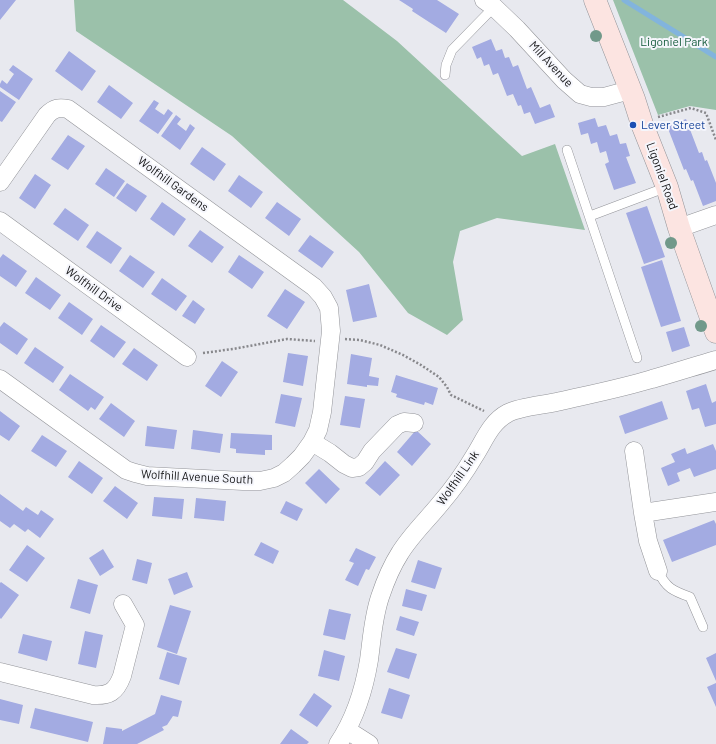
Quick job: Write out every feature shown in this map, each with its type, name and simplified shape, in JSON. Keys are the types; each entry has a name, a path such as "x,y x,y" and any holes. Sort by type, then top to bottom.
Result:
{"street":[{"name":"Ligoniel Road","path":"595,0 666,187 716,332"},
{"name":"Mill Avenue","path":"489,4 517,29 564,80 580,94 591,97 604,96 630,90"},
{"name":"Wolfhill Gardens","path":"0,182 51,110 56,108 68,109 314,287 323,297 329,308 331,321 330,342"},
{"path":"679,228 716,215"},
{"name":"Wolfhill Drive","path":"0,221 187,357"},
{"name":"Wolfhill Avenue South","path":"0,379 126,470 147,476 260,481 274,478 284,473 302,456 312,442 318,430 322,412 330,342"},
{"name":"Wolfhill Link","path":"342,737 354,716 361,697 366,679 374,620 378,604 392,567 410,539 452,489 476,455 491,429 500,419 509,413 652,379 716,360"},
{"path":"312,442 344,464 352,468 360,467 372,451 396,425 404,422 414,423"},
{"path":"634,451 648,541 658,571"},
{"path":"643,513 716,502"},
{"path":"0,672 93,695 102,696 111,693 119,684 135,625 123,604"},
{"path":"342,737 369,744"}],"lane":[{"path":"445,75 446,65 452,50 489,4"},
{"path":"568,150 637,358"},
{"path":"590,216 666,187"},
{"path":"658,571 662,580 671,589 690,596 703,628"}],"path":[{"path":"657,117 691,108 706,113 716,140"},
{"path":"187,357 207,352 233,350 287,339 330,342 346,339 360,340 380,345 422,365 439,377 452,395 500,419"}],"green space":[{"path":"74,0 343,0 397,41 522,156 555,144 585,230 497,218 460,231 453,262 463,320 447,335 408,313 359,252 232,136 76,31"},
{"name":"Ligoniel Park","path":"613,0 716,0 716,110 690,106 658,115"}],"building":[{"path":"0,0 16,0 0,20"},
{"path":"399,0 437,0 459,14 446,33 412,11 413,9"},
{"path":"491,39 496,51 502,49 505,58 509,57 513,67 518,65 527,89 531,87 540,108 550,104 555,117 535,124 530,112 524,114 521,105 518,106 513,94 507,96 498,73 493,75 489,64 484,66 481,57 477,59 472,47"},
{"path":"69,51 96,71 82,91 55,71"},
{"path":"13,65 33,79 19,100 0,87 2,80 7,84 14,74 9,70"},
{"path":"109,85 133,103 121,119 97,102"},
{"path":"0,91 16,102 2,122 0,121"},
{"path":"154,100 159,103 155,109 164,115 168,109 173,113 158,134 139,121"},
{"path":"176,115 181,119 177,124 186,131 190,124 195,128 180,150 161,136"},
{"path":"595,118 598,127 606,125 610,136 617,134 620,144 626,143 630,156 626,157 636,183 614,190 605,164 609,162 606,151 600,153 597,142 591,144 588,133 581,135 578,123"},
{"path":"686,119 699,153 702,152 705,161 707,160 716,183 716,201 703,206 693,180 691,181 686,169 684,170 667,126"},
{"path":"68,135 85,146 68,170 51,159"},
{"path":"202,147 226,164 214,181 190,164"},
{"path":"106,168 125,181 114,197 95,184"},
{"path":"35,174 51,185 35,209 19,198"},
{"path":"239,175 263,192 251,208 228,191"},
{"path":"127,183 147,196 136,212 116,198"},
{"path":"162,202 186,219 174,236 150,219"},
{"path":"277,202 301,219 289,236 265,218"},
{"path":"647,206 665,257 644,264 626,213"},
{"path":"65,208 89,225 78,241 53,224"},
{"path":"200,230 224,247 212,263 188,246"},
{"path":"97,231 122,248 111,264 86,247"},
{"path":"310,235 334,252 322,268 298,251"},
{"path":"3,254 27,271 16,287 0,276 0,258"},
{"path":"130,255 155,272 143,288 119,271"},
{"path":"239,255 264,272 252,289 228,272"},
{"path":"662,260 681,321 661,327 641,267"},
{"path":"36,277 61,295 50,310 25,293"},
{"path":"162,278 187,296 176,311 151,294"},
{"path":"369,284 377,317 353,322 346,290"},
{"path":"285,289 305,302 287,329 267,316"},
{"path":"193,300 205,309 195,324 182,316"},
{"path":"69,302 93,319 82,335 58,318"},
{"path":"4,322 28,339 17,355 0,343 0,327"},
{"path":"101,325 126,342 114,358 90,341"},
{"path":"684,327 690,346 672,352 666,332"},
{"path":"35,347 64,367 53,383 24,363"},
{"path":"134,348 158,365 147,381 122,364"},
{"path":"288,353 308,356 303,386 283,382"},
{"path":"351,354 372,358 369,376 379,378 378,386 367,385 367,387 347,384"},
{"path":"222,361 238,372 221,397 205,386"},
{"path":"70,374 104,397 95,410 91,407 88,411 59,390"},
{"path":"396,375 438,388 433,405 425,402 424,405 396,397 397,394 391,392"},
{"path":"706,384 712,403 716,401 716,424 705,427 699,408 692,410 686,391"},
{"path":"281,394 302,398 295,427 275,423"},
{"path":"345,396 365,399 360,428 340,425"},
{"path":"662,401 668,419 625,434 619,416"},
{"path":"111,403 135,421 124,437 99,419"},
{"path":"0,411 20,426 9,441 0,435"},
{"path":"147,426 177,430 174,449 145,446"},
{"path":"193,430 223,434 220,453 191,449"},
{"path":"416,430 431,444 412,466 397,452"},
{"path":"231,433 272,435 272,450 265,450 265,455 236,453 236,449 230,448"},
{"path":"42,435 67,451 56,467 31,451"},
{"path":"713,444 716,451 716,469 694,477 690,468 677,473 680,481 668,486 661,468 675,462 671,454 685,448 687,454"},
{"path":"79,461 103,478 92,494 68,477"},
{"path":"385,461 400,475 380,496 365,483"},
{"path":"319,469 340,489 326,504 305,483"},
{"path":"115,486 138,503 127,519 103,501"},
{"path":"0,494 23,511 26,507 38,515 41,510 54,519 40,538 28,529 25,532 14,524 10,528 0,521"},
{"path":"154,497 184,499 182,519 152,516"},
{"path":"196,498 226,501 224,521 194,518"},
{"path":"286,501 303,509 297,521 280,513"},
{"path":"714,520 716,524 716,545 672,562 663,540"},
{"path":"261,542 279,551 273,564 254,555"},
{"path":"27,545 45,558 27,582 9,570"},
{"path":"356,548 376,557 369,570 366,569 358,586 345,580 354,563 349,561"},
{"path":"103,549 114,567 100,576 89,558"},
{"path":"137,559 152,563 147,584 132,580"},
{"path":"418,560 442,568 435,589 411,582"},
{"path":"187,572 193,587 174,595 168,579"},
{"path":"78,579 98,585 90,614 70,608"},
{"path":"1,582 19,595 1,619 0,583"},
{"path":"406,589 427,595 422,611 402,606"},
{"path":"170,605 191,611 177,654 157,647"},
{"path":"329,609 351,614 345,640 323,635"},
{"path":"400,616 419,622 414,636 396,630"},
{"path":"85,631 103,635 96,668 78,664"},
{"path":"23,634 52,641 47,661 18,653"},
{"path":"396,648 417,654 409,679 387,672"},
{"path":"324,650 345,656 339,681 318,676"},
{"path":"167,652 187,658 179,685 159,679"},
{"path":"716,653 716,681 706,658"},
{"path":"716,683 716,707 707,687"},
{"path":"389,688 410,695 402,719 381,713"},
{"path":"314,693 332,706 317,727 299,715"},
{"path":"161,695 182,701 178,717 173,716 167,725 162,727 164,730 137,744 103,744 106,727 122,729 122,731 155,714"},
{"path":"0,699 23,705 19,724 0,720"},
{"path":"35,708 93,722 88,742 30,728"},
{"path":"291,729 309,742 307,744 280,744"}],"waterway":[{"path":"624,0 716,57"}],"place":[{"name":"Lever Street","path":"633,125"}]}
